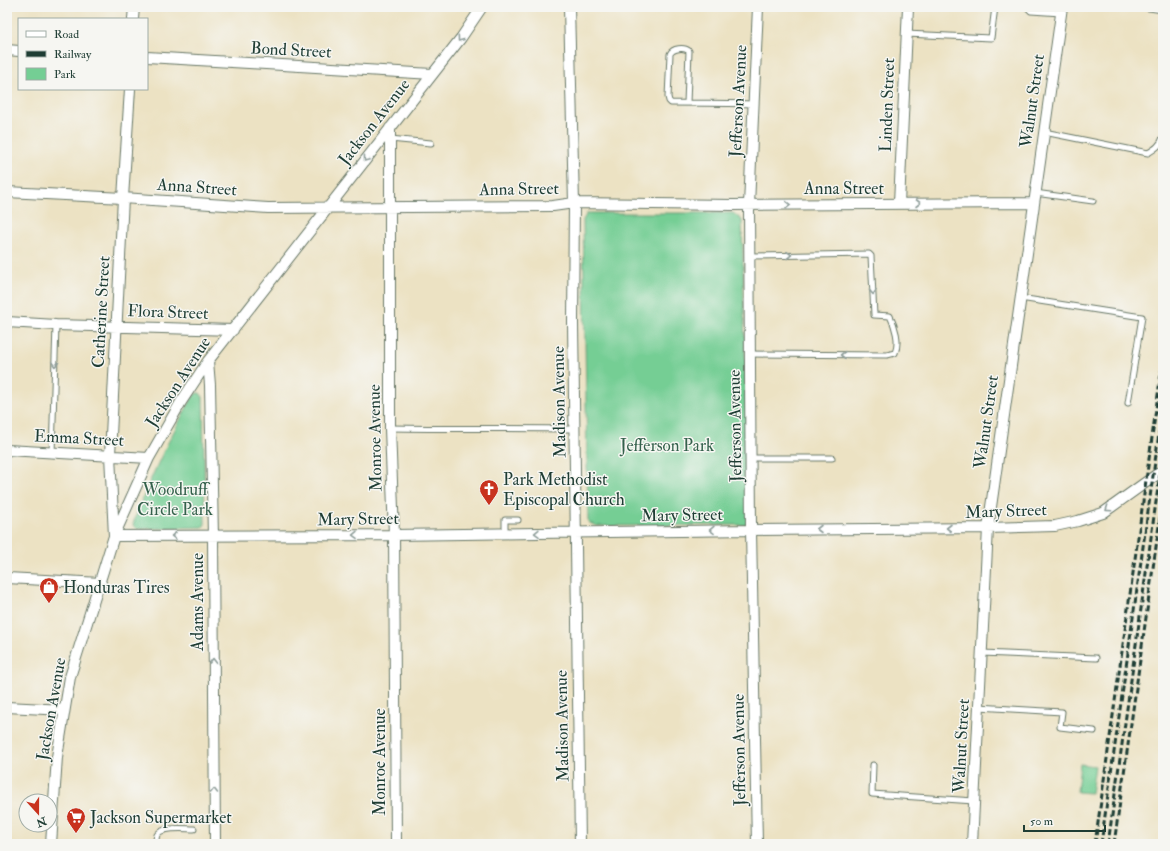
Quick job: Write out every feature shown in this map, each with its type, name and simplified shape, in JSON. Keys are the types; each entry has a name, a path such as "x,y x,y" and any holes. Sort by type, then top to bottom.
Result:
{"street":[{"path":"133,18 134,7"},
{"name":"Jackson Avenue","path":"51,844 57,757 70,677 101,583 114,536 149,458 181,402 208,361 328,207 390,133 432,74 461,38 482,7"},
{"name":"Madison Avenue","path":"569,7 574,204 573,323 580,844"},
{"name":"Jefferson Avenue","path":"757,844 749,205 758,7"},
{"name":"Linden Street","path":"899,204 908,7"},
{"name":"Walnut Street","path":"972,844 988,528 1062,10"},
{"path":"7,50 18,51"},
{"name":"Bond Street","path":"148,57 432,74"},
{"name":"Catherine Street","path":"114,536 110,455 130,90"},
{"name":"Monroe Avenue","path":"390,133 390,428 394,535 396,844"},
{"name":"Anna Street","path":"7,192 268,208 553,206 574,204 899,204 1034,198"},
{"name":"Flora Street","path":"7,322 56,325 232,330"},
{"name":"Adams Avenue","path":"208,361 210,385 213,537 215,844"},
{"name":"Emma Street","path":"7,450 149,458"},
{"name":"Mary Street","path":"114,536 213,537 505,534 1055,526 1103,513 1163,470"},
{"path":"7,578 101,583"},
{"path":"7,707 64,710"}],"lane":[{"path":"906,34 991,38 995,7"},
{"path":"1027,7 1031,11 1062,10"},
{"path":"1142,7 1163,10"},
{"path":"687,103 689,51 686,49 674,49 670,54 669,100 672,103 753,104"},
{"path":"1044,132 1148,153 1156,148 1162,141 1163,137"},
{"path":"390,133 431,143"},
{"path":"1034,198 1093,201"},
{"path":"750,256 869,254 871,256 874,315 890,316 896,328 896,350 894,354 750,354"},
{"path":"1020,298 1142,317 1128,403"},
{"path":"52,453 56,325"},
{"path":"390,428 575,428"},
{"path":"751,458 832,458"},
{"path":"505,534 505,520 518,520"},
{"path":"982,653 1096,658"},
{"path":"979,707 1062,712 1060,727 1094,730"},
{"path":"873,765 872,794 974,801"},
{"path":"156,844 156,836 161,831 167,829 194,829"}],"green space":[{"name":"Jefferson Park","path":"587,213 733,213 742,220 749,520 745,525 596,526 588,522 583,220"},
{"name":"Woodruff Circle Park","path":"200,393 203,397 205,524 203,527 137,529 133,525 134,521 161,457 194,395"},
{"path":"1080,764 1095,766 1091,793 1077,792"}],"railway":[{"path":"1095,844 1163,359"},
{"path":"1101,844 1163,405"},
{"path":"1108,844 1163,452"},
{"path":"1114,844 1163,497"}],"place":[{"name":"Park Methodist Episcopal Church","path":"489,506"},
{"name":"Honduras Tires","path":"49,604"},
{"name":"Jackson Supermarket","path":"76,834"}]}
